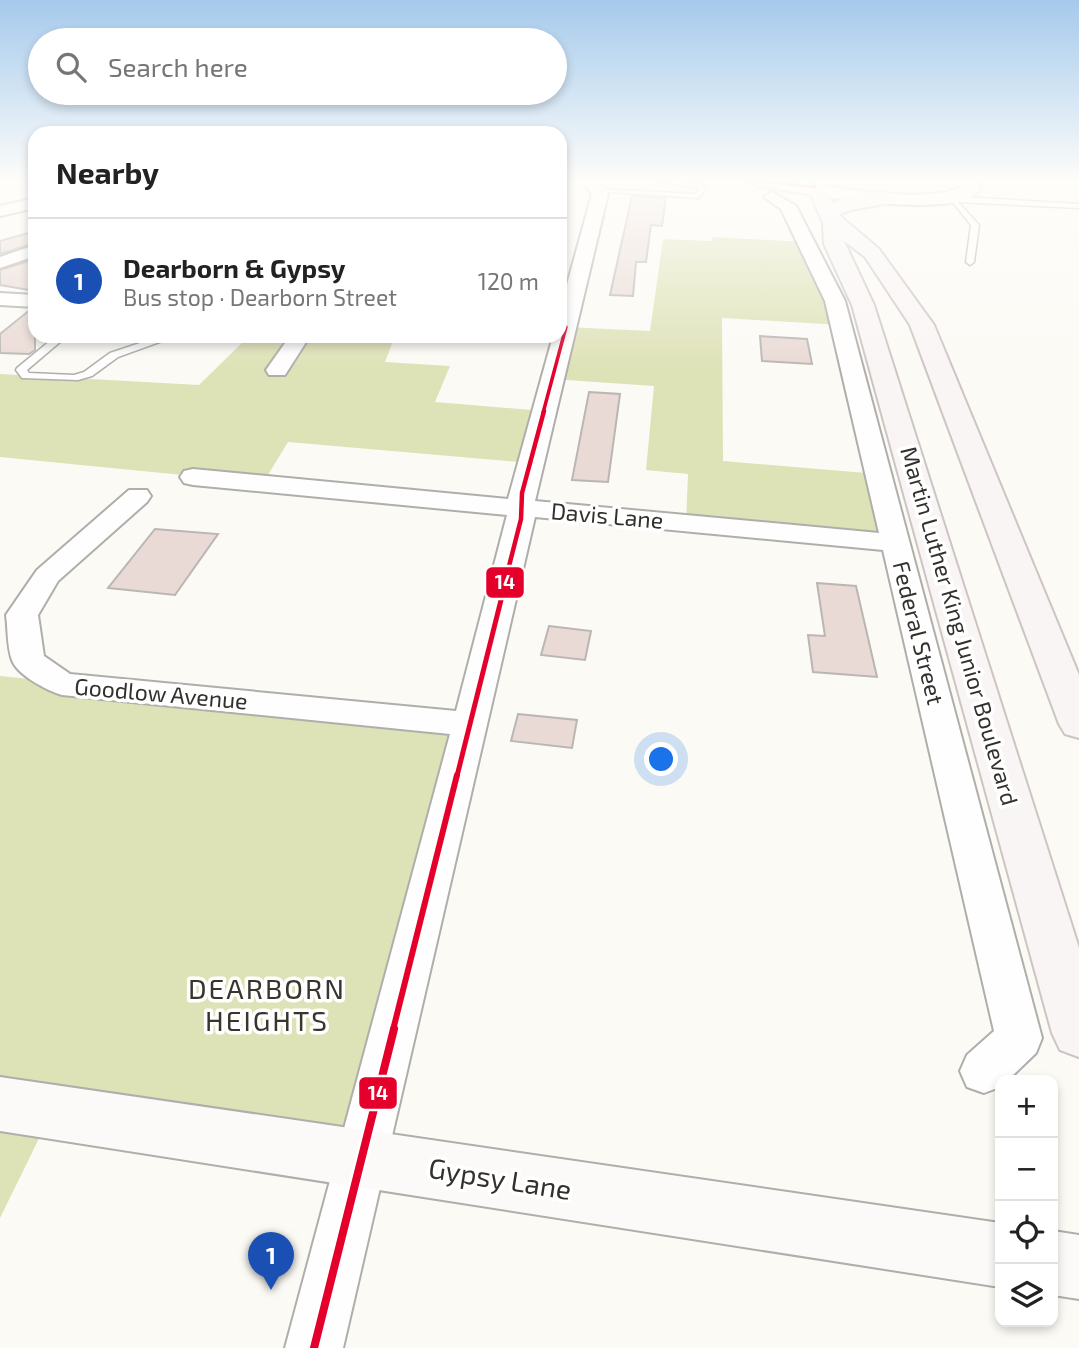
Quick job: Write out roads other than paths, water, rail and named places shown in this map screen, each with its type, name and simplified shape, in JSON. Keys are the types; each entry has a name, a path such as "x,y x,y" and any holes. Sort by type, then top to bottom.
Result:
{"main road":[{"name":"Martin Luther King Junior Boulevard","path":"834,244 863,305 1079,1033"},
{"name":"Martin Luther King Junior Boulevard","path":"861,244 872,253 899,288 922,325 1079,724"},
{"name":"Gypsy Lane","path":"0,1104 995,1254"},
{"path":"1058,1264 1079,1267"}],"street":[{"path":"567,308 581,244"},
{"name":"Federal Street","path":"807,244 835,301 1019,1038 984,1071"},
{"path":"0,263 28,253"},
{"path":"4,302 28,301"},
{"path":"277,370 295,343"},
{"path":"314,1348 471,724 522,508 522,493 559,343"},
{"name":"Davis Lane","path":"193,477 895,543"},
{"name":"Goodlow Avenue","path":"138,496 47,576 22,615 28,660 62,684 471,724"}],"lane":[{"path":"970,262 972,244"},
{"path":"54,343 21,370 26,376 74,378 88,374 114,355 150,343"}],"place":[{"name":"Dearborn & Gypsy","path":"271,1290"}],"district":[{"name":"DEARBORN HEIGHTS","path":"267,1005"}]}
